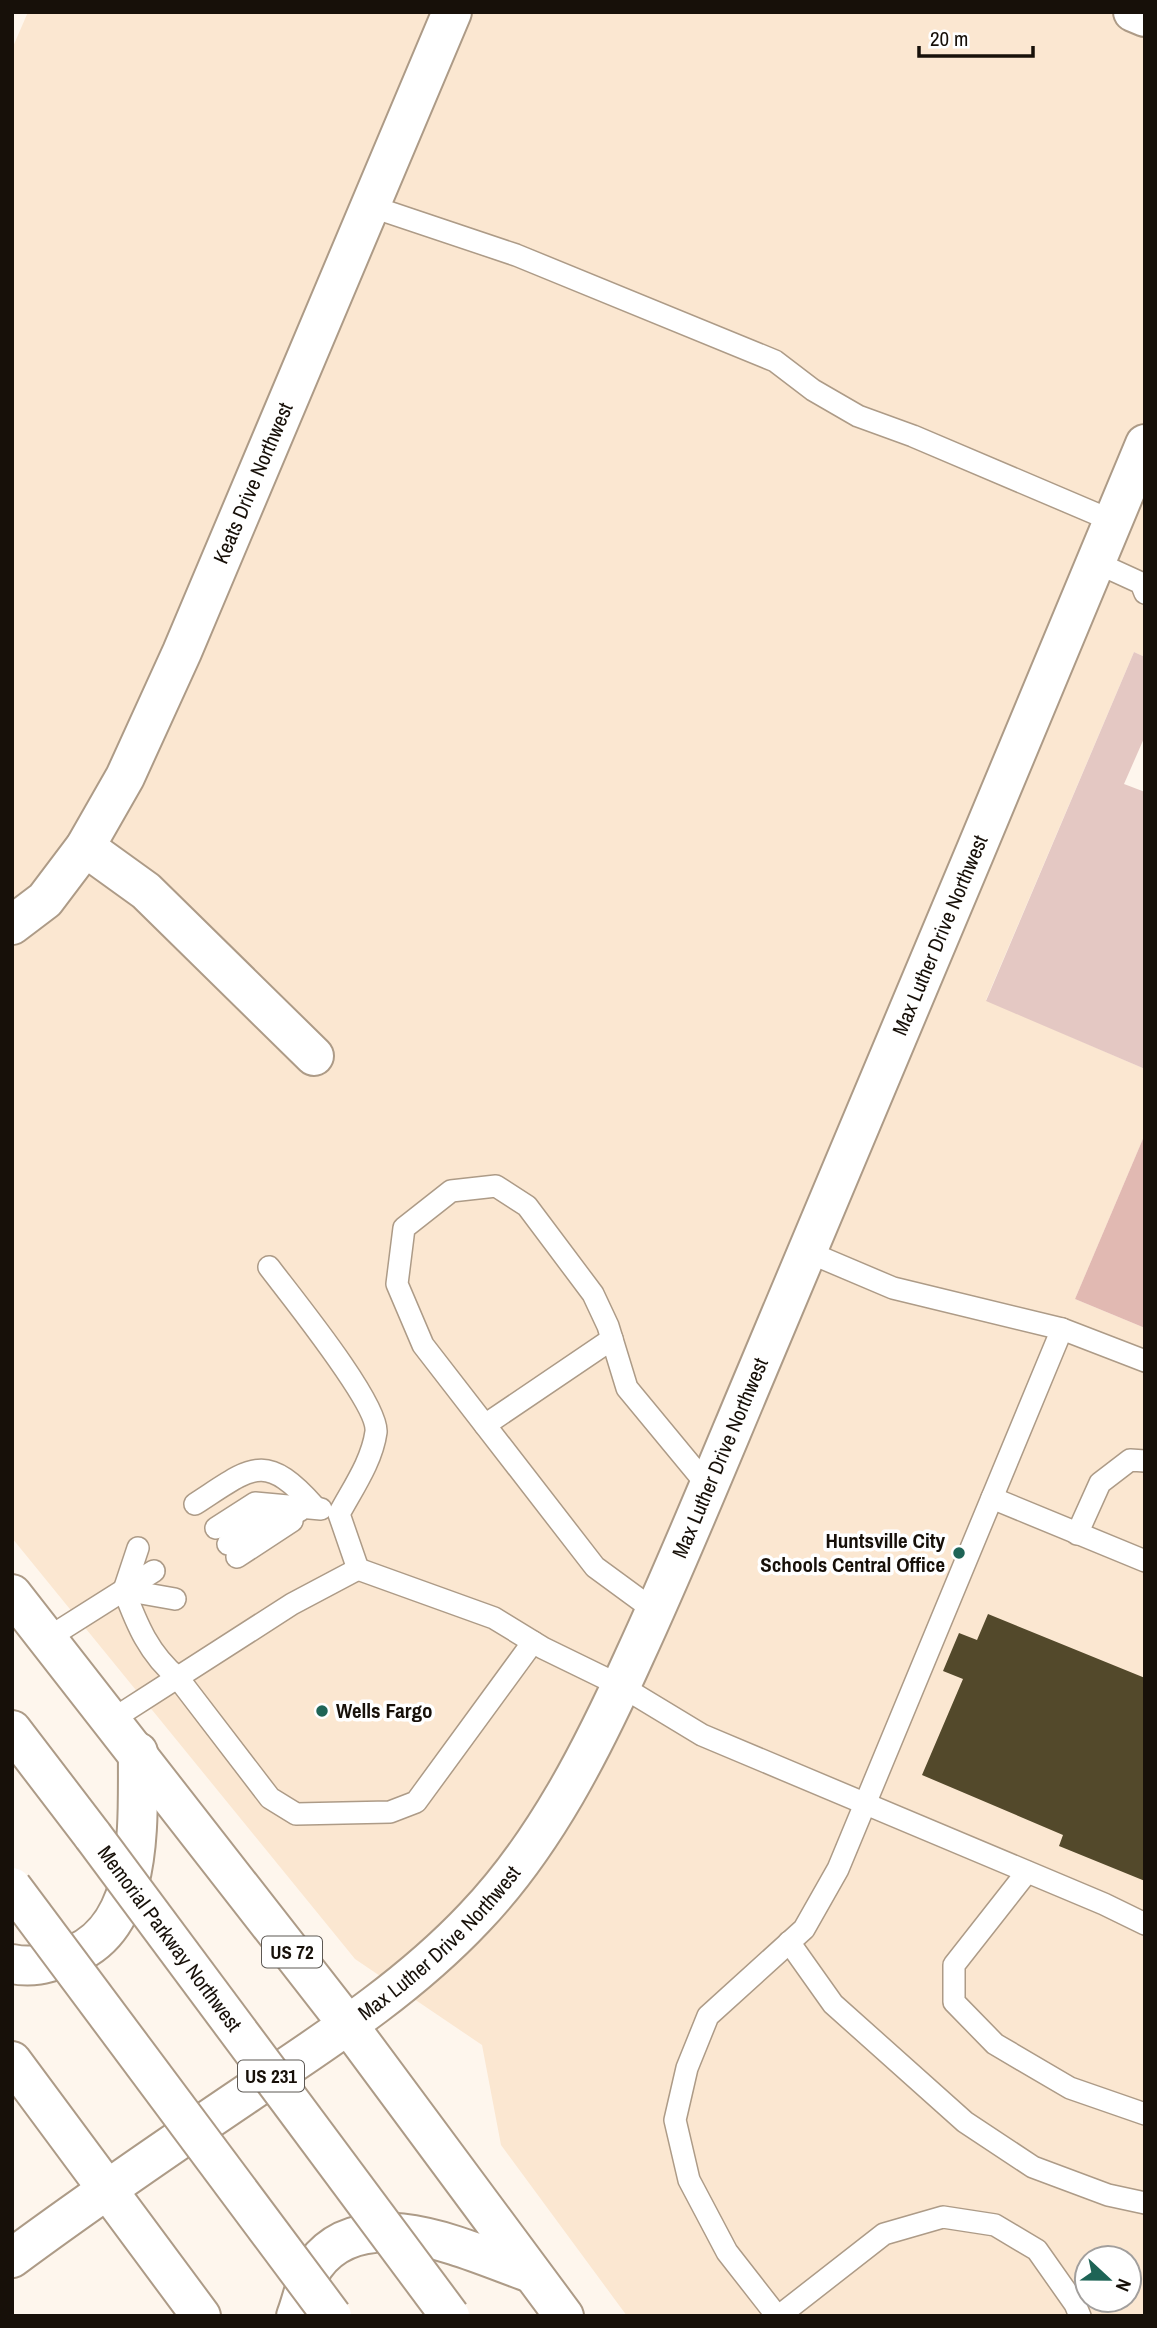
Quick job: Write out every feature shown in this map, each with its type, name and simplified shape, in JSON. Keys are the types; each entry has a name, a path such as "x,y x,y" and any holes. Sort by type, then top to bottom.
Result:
{"main road":[{"name":"Keats Drive Northwest","path":"12,925 45,900 85,847 125,777 176,665 452,12"},
{"path":"1133,12 1145,17"},
{"name":"Max Luther Drive Northwest","path":"12,2258 106,2189 349,2026 407,1982 476,1917 513,1871 588,1755 655,1611 808,1252 1145,444"},
{"path":"85,847 146,891 314,1056"},
{"name":"US 72","path":"12,1594 113,1719 349,2026 564,2316"},
{"name":"Memorial Parkway Northwest","path":"12,1730 450,2316"},
{"path":"12,1964 32,1968 85,1952 116,1919 137,1857 138,1752"},
{"path":"12,1887 332,2316"},
{"path":"12,2061 201,2316"},
{"path":"296,2316 315,2265 350,2236 409,2231 531,2273"}],"lane":[{"path":"370,206 516,255 775,360 813,390 858,416 1027,482 1113,520"},
{"path":"1096,562 1143,586"},
{"path":"655,1611 595,1567 423,1345 397,1284 404,1228 451,1191 496,1186 527,1206 593,1294 612,1339 626,1388 708,1486"},
{"path":"808,1252 893,1288 1062,1329 1145,1361"},
{"path":"269,1267 364,1396 377,1428 371,1454 339,1514 358,1569"},
{"path":"1062,1329 838,1869 804,1929 708,2016 687,2068 675,2120 689,2180 727,2252 778,2316 884,2234 943,2217 995,2225 1037,2250 1075,2304 1080,2316"},
{"path":"485,1425 612,1339"},
{"path":"1077,1534 1100,1483 1130,1460 1145,1461"},
{"path":"216,1529 246,1472 270,1470 291,1480 314,1507"},
{"path":"992,1498 1145,1561"},
{"path":"216,1529 255,1503 314,1507 339,1514"},
{"path":"216,1529 314,1507"},
{"path":"113,1719 292,1604 358,1569 495,1618 533,1642 621,1686 702,1735 1145,1924"},
{"path":"48,1638 157,1572 124,1590"},
{"path":"124,1590 142,1635 158,1662 178,1678 270,1798 296,1814 390,1812 416,1802 533,1642"},
{"path":"1027,1872 954,1965 954,2002 1006,2051 1070,2088 1145,2114"},
{"path":"789,1942 833,2004 965,2122 1033,2167 1108,2195 1145,2203"}],"shaded area":[{"path":"28,12 1145,12 1145,657 1134,652 986,1000 1145,1069 1145,1134 1075,1299 1145,1328 1145,2316 627,2316 501,2145 482,2045 355,1959 12,1538 12,49"},
{"path":"1134,652 1145,657 1145,736 1124,784 1145,792 1145,1069 986,1001"},
{"path":"1145,1134 1145,1328 1075,1299"}],"building":[{"path":"988,1614 1145,1678 1145,1881 1059,1846 1063,1835 922,1775 963,1679 943,1671 959,1633 977,1640"}],"place":[{"name":"Huntsville City Schools Central Office","path":"959,1553"},
{"name":"Wells Fargo","path":"322,1711"}]}
